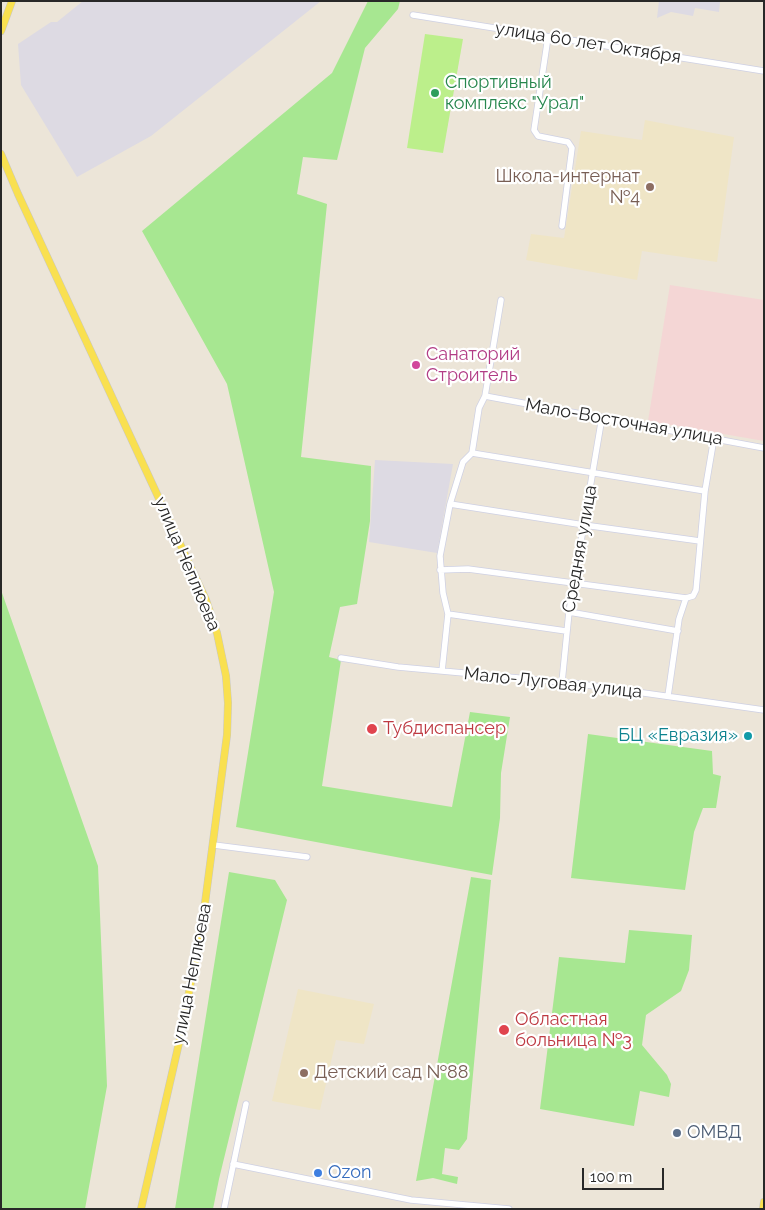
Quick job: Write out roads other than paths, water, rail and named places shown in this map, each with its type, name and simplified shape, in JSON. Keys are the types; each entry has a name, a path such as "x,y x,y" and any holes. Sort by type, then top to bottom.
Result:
{"main road":[{"path":"1,31 12,1"},
{"name":"улица Неплюева","path":"1,154 206,600 217,633 226,676 228,718 214,845 197,958 141,1209"},
{"path":"763,1209 764,1202"}],"street":[{"name":"улица 60 лет Октября","path":"413,15 764,71"},
{"path":"548,36 534,130 538,136 568,142 572,148 562,226"},
{"path":"442,671 448,614 443,595 440,556 450,504 463,462 472,453 479,408 485,396 501,300"},
{"name":"Мало-Восточная улица","path":"485,396 764,448"},
{"name":"Средняя улица","path":"562,682 566,631 602,418"},
{"path":"440,570 468,569 686,598 693,596 696,590 705,490 714,438"},
{"path":"472,453 705,490"},
{"path":"450,504 700,541"},
{"path":"668,696 679,619 686,598"},
{"path":"569,612 678,631"},
{"path":"448,614 566,631"},
{"name":"Мало-Луговая улица","path":"341,658 442,671 562,682 764,710"},
{"path":"214,845 307,856"},
{"path":"224,1209 246,1104"},
{"path":"234,1164 411,1200 509,1209"}],"place":[{"name":"Спортивный комплекс \"Урал\"","path":"435,93"},
{"name":"Школа-интернат №4","path":"650,187"},
{"name":"Санаторий Строитель","path":"416,365"},
{"name":"Тубдиспансер","path":"372,729"},
{"name":"БЦ «Евразия»","path":"748,736"},
{"name":"Областная больница №3","path":"504,1030"},
{"name":"Детский сад №88","path":"304,1073"},
{"name":"ОМВД","path":"677,1133"},
{"name":"Ozon","path":"318,1173"}]}
